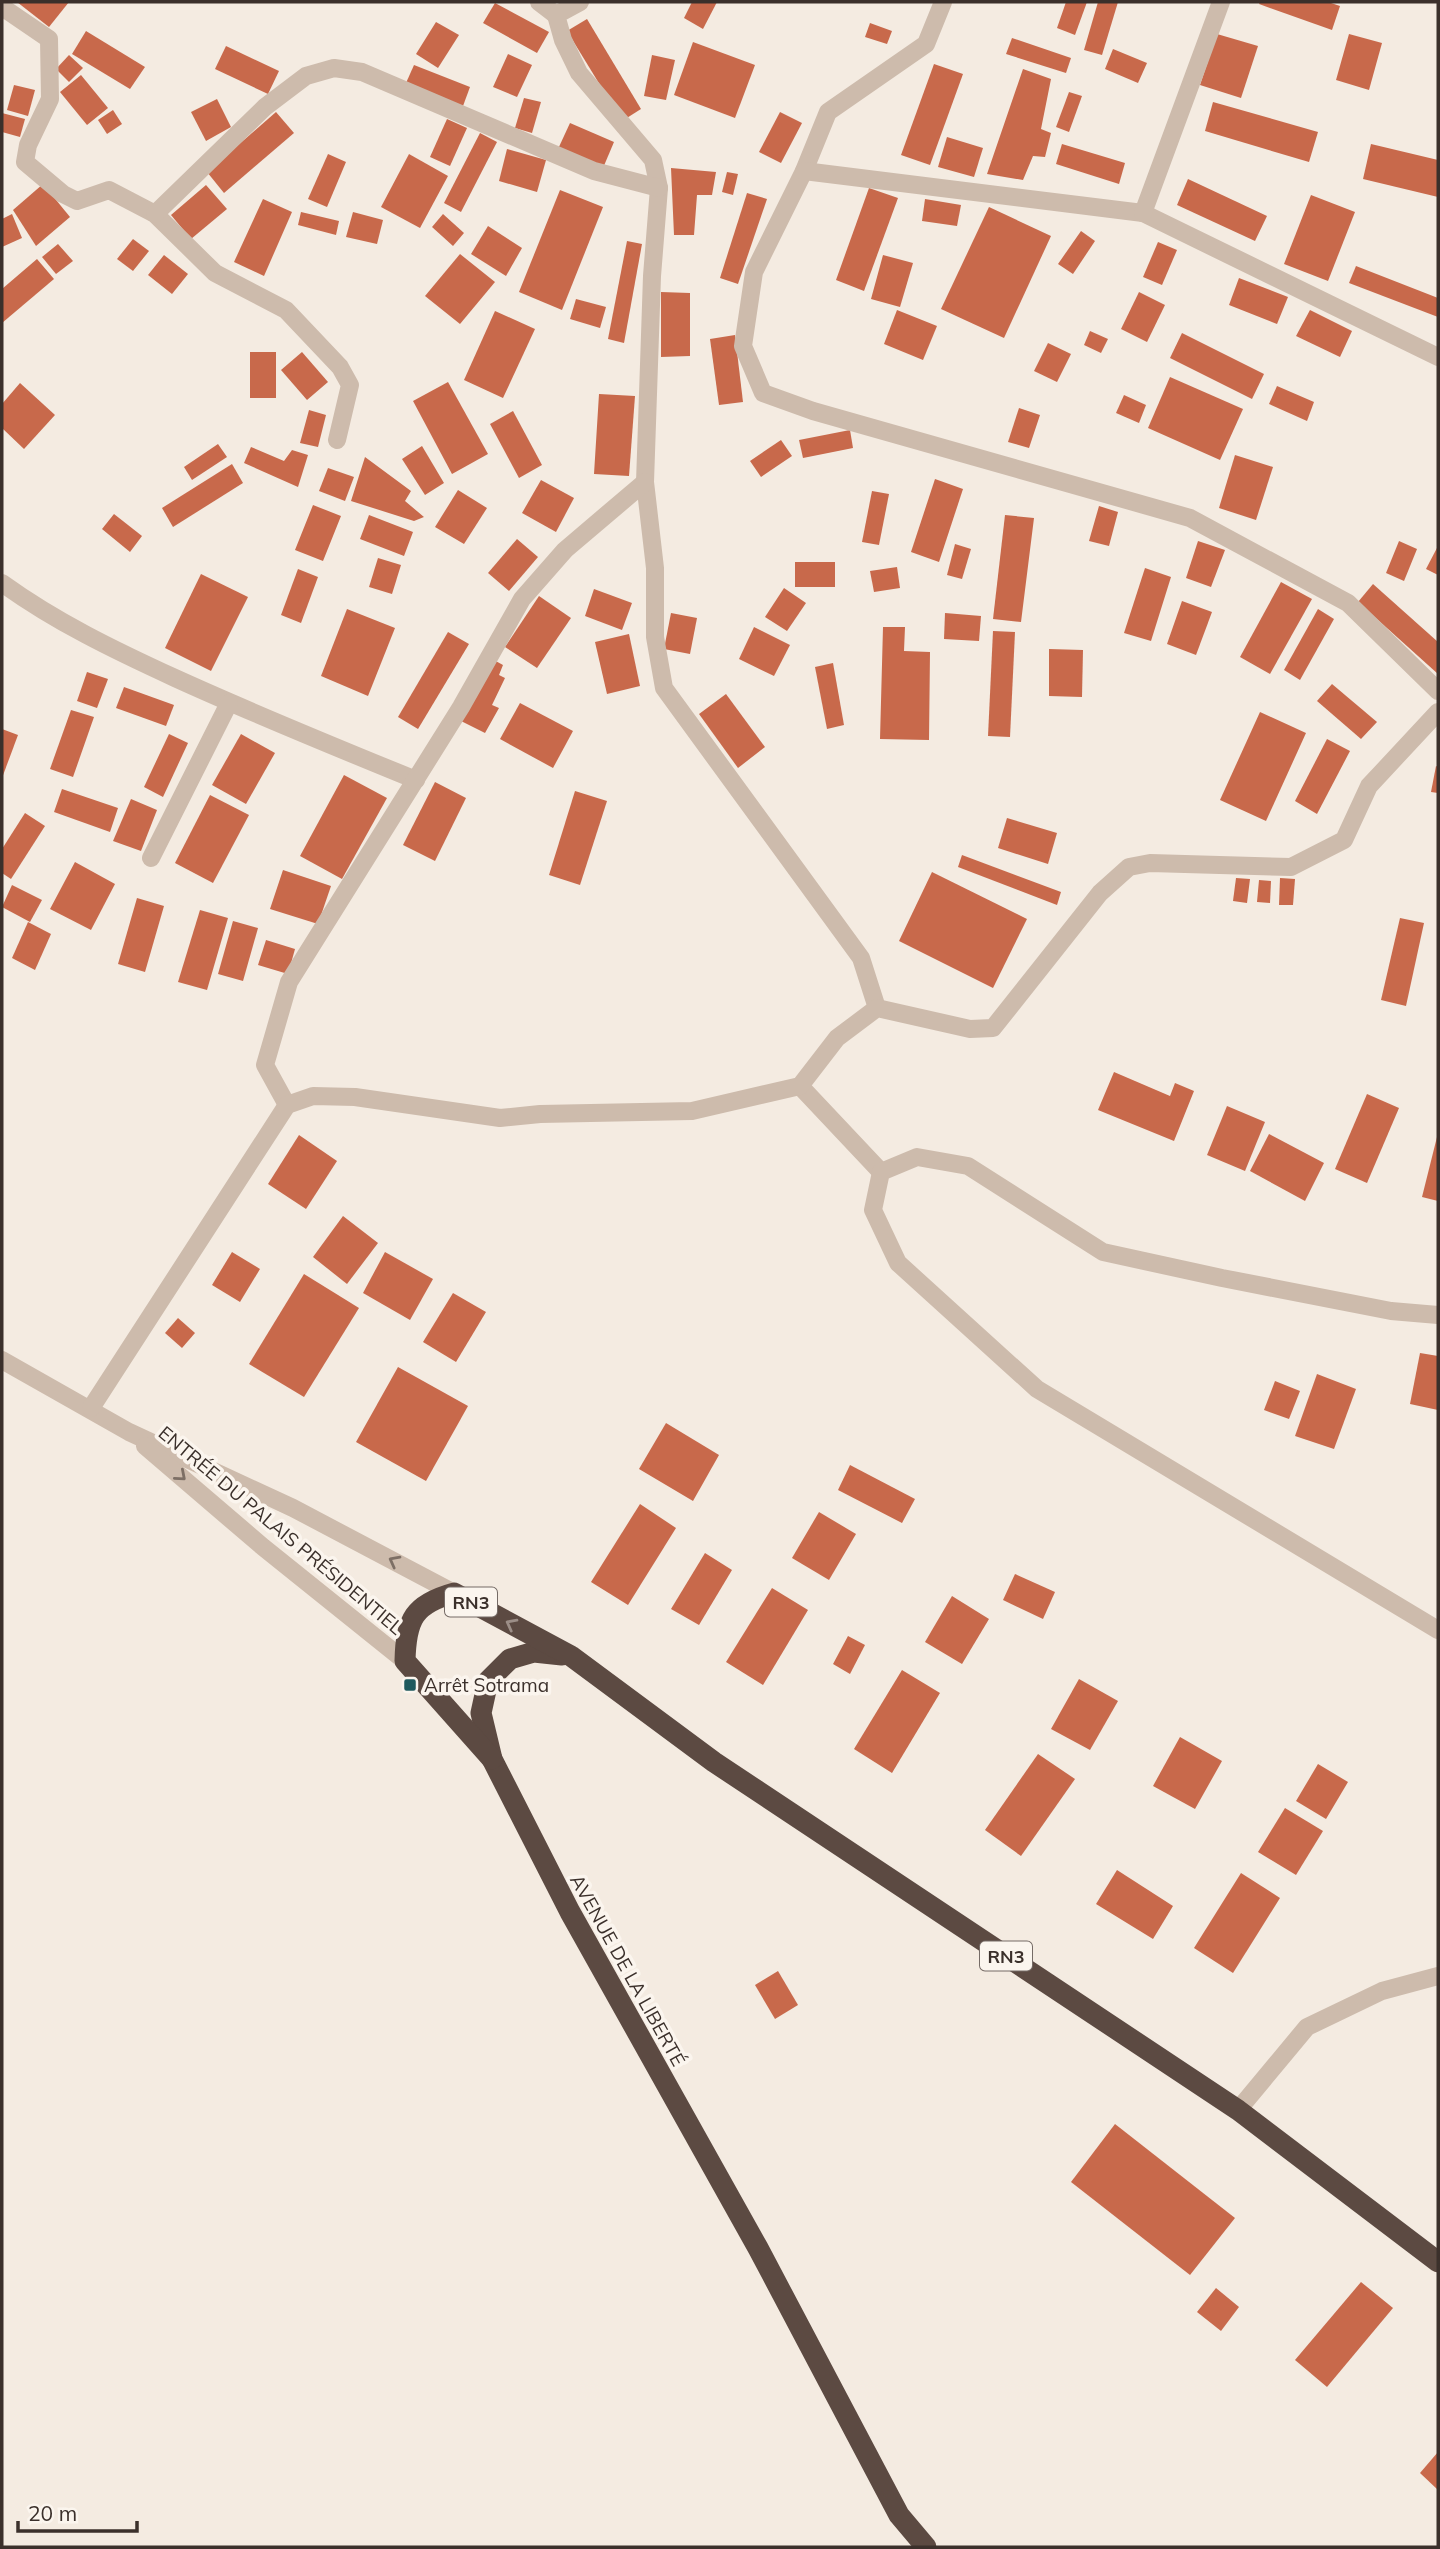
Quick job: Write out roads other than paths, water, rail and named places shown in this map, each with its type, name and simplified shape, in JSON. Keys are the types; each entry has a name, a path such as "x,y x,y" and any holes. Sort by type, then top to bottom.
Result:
{"highway":[{"name":"RN3","path":"405,1661 410,1622 419,1607 454,1593 571,1656 726,1770 1238,2110 1438,2262"},
{"name":"AVENUE DE LA LIBERTÉ","path":"571,1656 534,1653 510,1659 488,1681 481,1713 492,1759 576,1924 758,2248 899,2515 926,2547"},
{"path":"405,1661 492,1759"}],"street":[{"path":"539,2 556,15 563,40 579,73 653,160 659,188 652,276 645,482 655,568 654,637 664,688 861,958 877,1008"},
{"path":"556,15 580,2"},
{"path":"943,2 926,44 828,112 804,172 754,272 743,346 762,393 813,411 1190,518 1348,603 1438,691"},
{"path":"1143,213 1221,2"},
{"path":"2,7 49,39 50,99 28,145 25,162 63,194 77,201 109,190 155,214 215,273 286,310 340,367 350,385 337,440"},
{"path":"155,214 265,107 306,76 334,68 362,72 594,170 659,188"},
{"path":"804,172 1143,213 1438,356"},
{"path":"287,1105 264,1065 289,982 461,707 522,599 565,550 645,482"},
{"path":"2,583 40,610 98,643 229,703 416,780"},
{"path":"151,858 229,703"},
{"path":"91,1408 287,1105 313,1096 355,1097 500,1118 540,1114 692,1111 800,1086 837,1038 877,1008 970,1029 993,1028 1100,893 1129,867 1150,863 1291,867 1344,840 1369,786 1438,712"},
{"path":"800,1086 881,1172"},
{"path":"881,1172 917,1157 968,1166 1103,1252 1391,1311 1438,1315"},
{"path":"881,1172 873,1210 898,1263 1037,1389 1438,1630"},
{"name":"ENTRÉE DU PALAIS PRÉSIDENTIEL","path":"2,1360 91,1408 129,1432 293,1508 454,1593"},
{"name":"ENTRÉE DU PALAIS PRÉSIDENTIEL","path":"129,1432 263,1547 405,1661"},
{"path":"1238,2110 1307,2027 1382,1991 1438,1976"}],"place":[{"name":"Arrêt Sotrama","path":"410,1685"}]}
